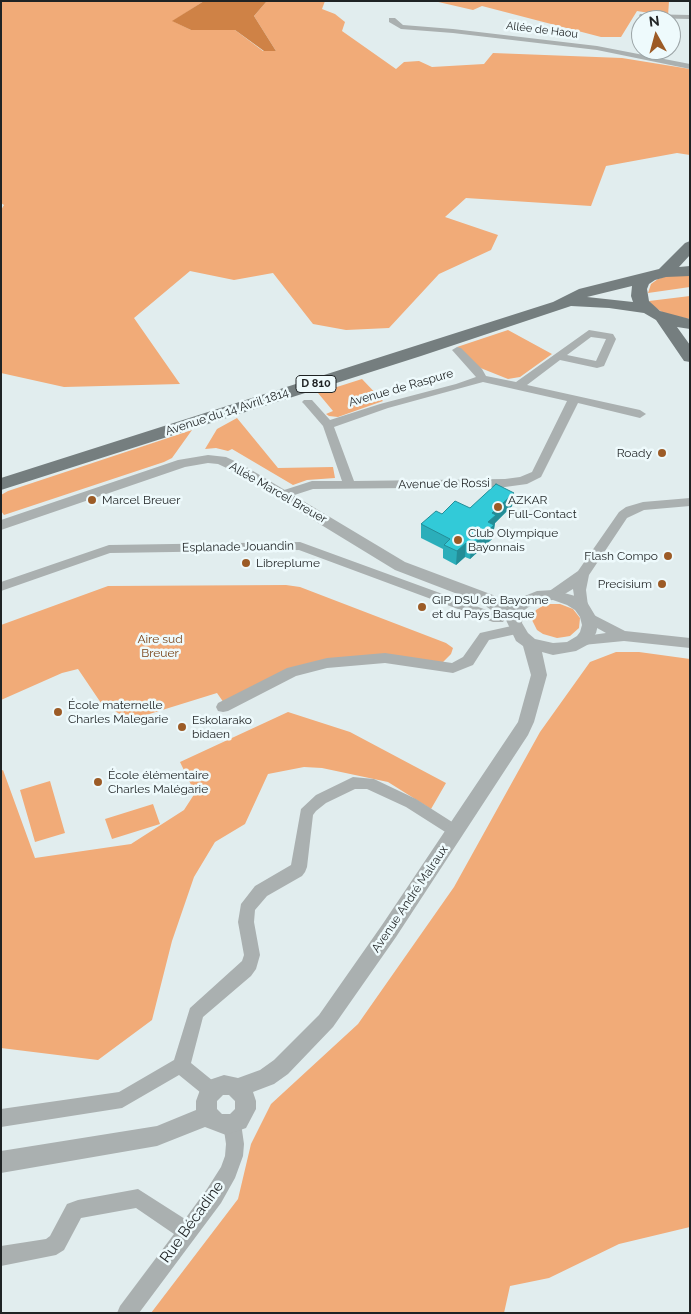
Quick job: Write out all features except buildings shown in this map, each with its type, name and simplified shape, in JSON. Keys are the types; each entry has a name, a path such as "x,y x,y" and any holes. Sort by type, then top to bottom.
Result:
{"main road":[{"path":"690,246 657,274 642,282 639,289 639,296 690,357"},
{"name":"Avenue du 14 Avril 1814","path":"1,484 415,352 566,301 585,292 657,274 690,271"},
{"name":"Avenue du 14 Avril 1814","path":"566,301 609,303 655,313 690,324"}],"street":[{"name":"Allée de Haou","path":"392,20 400,27 597,48 690,67"},
{"name":"Avenue de Raspure","path":"328,425 384,406 460,386 482,378 478,371 456,350"},
{"path":"517,387 559,356"},
{"path":"482,378 640,414"},
{"name":"Avenue de Rossi","path":"282,495 312,485 505,483 523,481 537,474 574,399"},
{"path":"308,402 328,425 350,484"},
{"name":"Allée Marcel Breuer","path":"1,525 183,463 208,459 221,460 233,465 406,569 488,599 526,600"},
{"path":"553,595 583,574 623,515 630,510 643,506 690,502"},
{"name":"Esplanade Jouandin","path":"1,587 109,549 300,546 509,622"},
{"path":"583,574 580,590 584,612 590,625 588,633 583,640"},
{"path":"223,707 292,672 327,663 385,658 453,668 468,661 485,636 509,622 517,608 526,600 537,596 553,595 564,597 584,612 624,636"},
{"name":"Allée Marcel Breuer","path":"488,599 509,622"},
{"path":"509,622 530,642 546,648 565,648 583,640 624,636 690,643"},
{"name":"Avenue André Malraux","path":"243,1095 281,1067 326,1021 522,730 539,675 536,658 530,642"},
{"name":"Avenue André Malraux","path":"539,675 565,648"},
{"path":"181,1066 196,1013 201,1006 245,971 250,964 252,955 246,922 247,909 253,899 261,892 296,871 299,867 306,813 311,807 321,799 354,783 369,783 411,803 455,831"},
{"path":"181,1066 212,1091"},
{"path":"1,1118 122,1100 173,1068 181,1066"},
{"path":"222,1086 234,1086 243,1095 246,1111 232,1123 219,1123 208,1116 206,1104 212,1091 222,1086"},
{"path":"1,1162 157,1136 208,1116"},
{"name":"Rue Bécadine","path":"127,1313 186,1231 214,1196 228,1172 234,1150 232,1123"},
{"path":"1,1256 49,1248 57,1243 74,1211 78,1209 138,1198 186,1231"}],"green space":[{"path":"1,1 204,1 173,21 191,30 235,30 263,51 276,51 254,16 267,1 325,1 322,9 335,14 345,22 342,31 396,69 404,62 419,61 432,67 484,64 493,53 622,58 690,69 690,155 677,153 606,166 591,206 466,198 445,217 498,235 491,250 439,274 389,328 346,330 313,324 273,273 234,280 190,271 134,318 180,384 64,387 1,373 1,210 4,205 1,203"},
{"path":"434,1 669,1 668,10 631,10 631,21 621,37 601,37 482,6 473,10"},
{"path":"690,275 690,287 648,293 651,284 658,279 667,276"},
{"path":"690,296 690,319 665,314 649,301"},
{"path":"508,330 552,354 520,377 508,379 478,367 457,347"},
{"path":"362,379 383,401 338,417 326,414 333,411 318,393"},
{"path":"237,418 278,468 333,467 335,478 307,480 293,485 232,449 228,451 216,448 205,449 217,429"},
{"path":"192,430 172,458 164,462 4,515 1,511 1,495 8,491"},
{"name":"Aire sud Breuer","path":"286,585 300,587 446,643 453,648 451,654 441,664 327,661 224,703 217,693 130,720 101,703 78,669 62,673 1,700 1,625 108,586"},
{"path":"546,604 560,604 573,609 580,618 579,628 570,636 557,638 537,630 532,620 536,610"},
{"path":"616,652 639,652 690,659 690,1227 619,1244 549,1278 510,1286 504,1313 151,1313 238,1199 251,1144 271,1104 358,1024 454,887 540,732 590,662"},
{"path":"288,712 350,732 446,783 431,809 388,782 322,768 304,767 268,774 245,824 215,842 194,877 172,941 152,1020 98,1060 1,1048 1,771 3,770 35,858 131,844 184,810 195,793 180,762"},
{"path":"50,781 65,833 35,842 20,790"},
{"path":"153,804 160,824 112,839 105,819"}],"shaded area":[{"path":"204,1 267,1 254,16 276,51 264,51 235,30 191,30 172,21"}],"place":[{"name":"Roady","path":"662,453"},
{"name":"Marcel Breuer","path":"92,500"},
{"name":"AZKAR Full-Contact","path":"498,507"},
{"name":"Club Olympique Bayonnais","path":"458,540"},
{"name":"Flash Compo","path":"668,556"},
{"name":"Libreplume","path":"246,563"},
{"name":"Precisium","path":"662,584"},
{"name":"GIP DSU de Bayonne et du Pays Basque","path":"422,607"},
{"name":"École maternelle Charles Malegarie","path":"58,712"},
{"name":"Eskolarako bidaen","path":"182,727"},
{"name":"École élémentaire Charles Malégarie","path":"98,782"}]}
